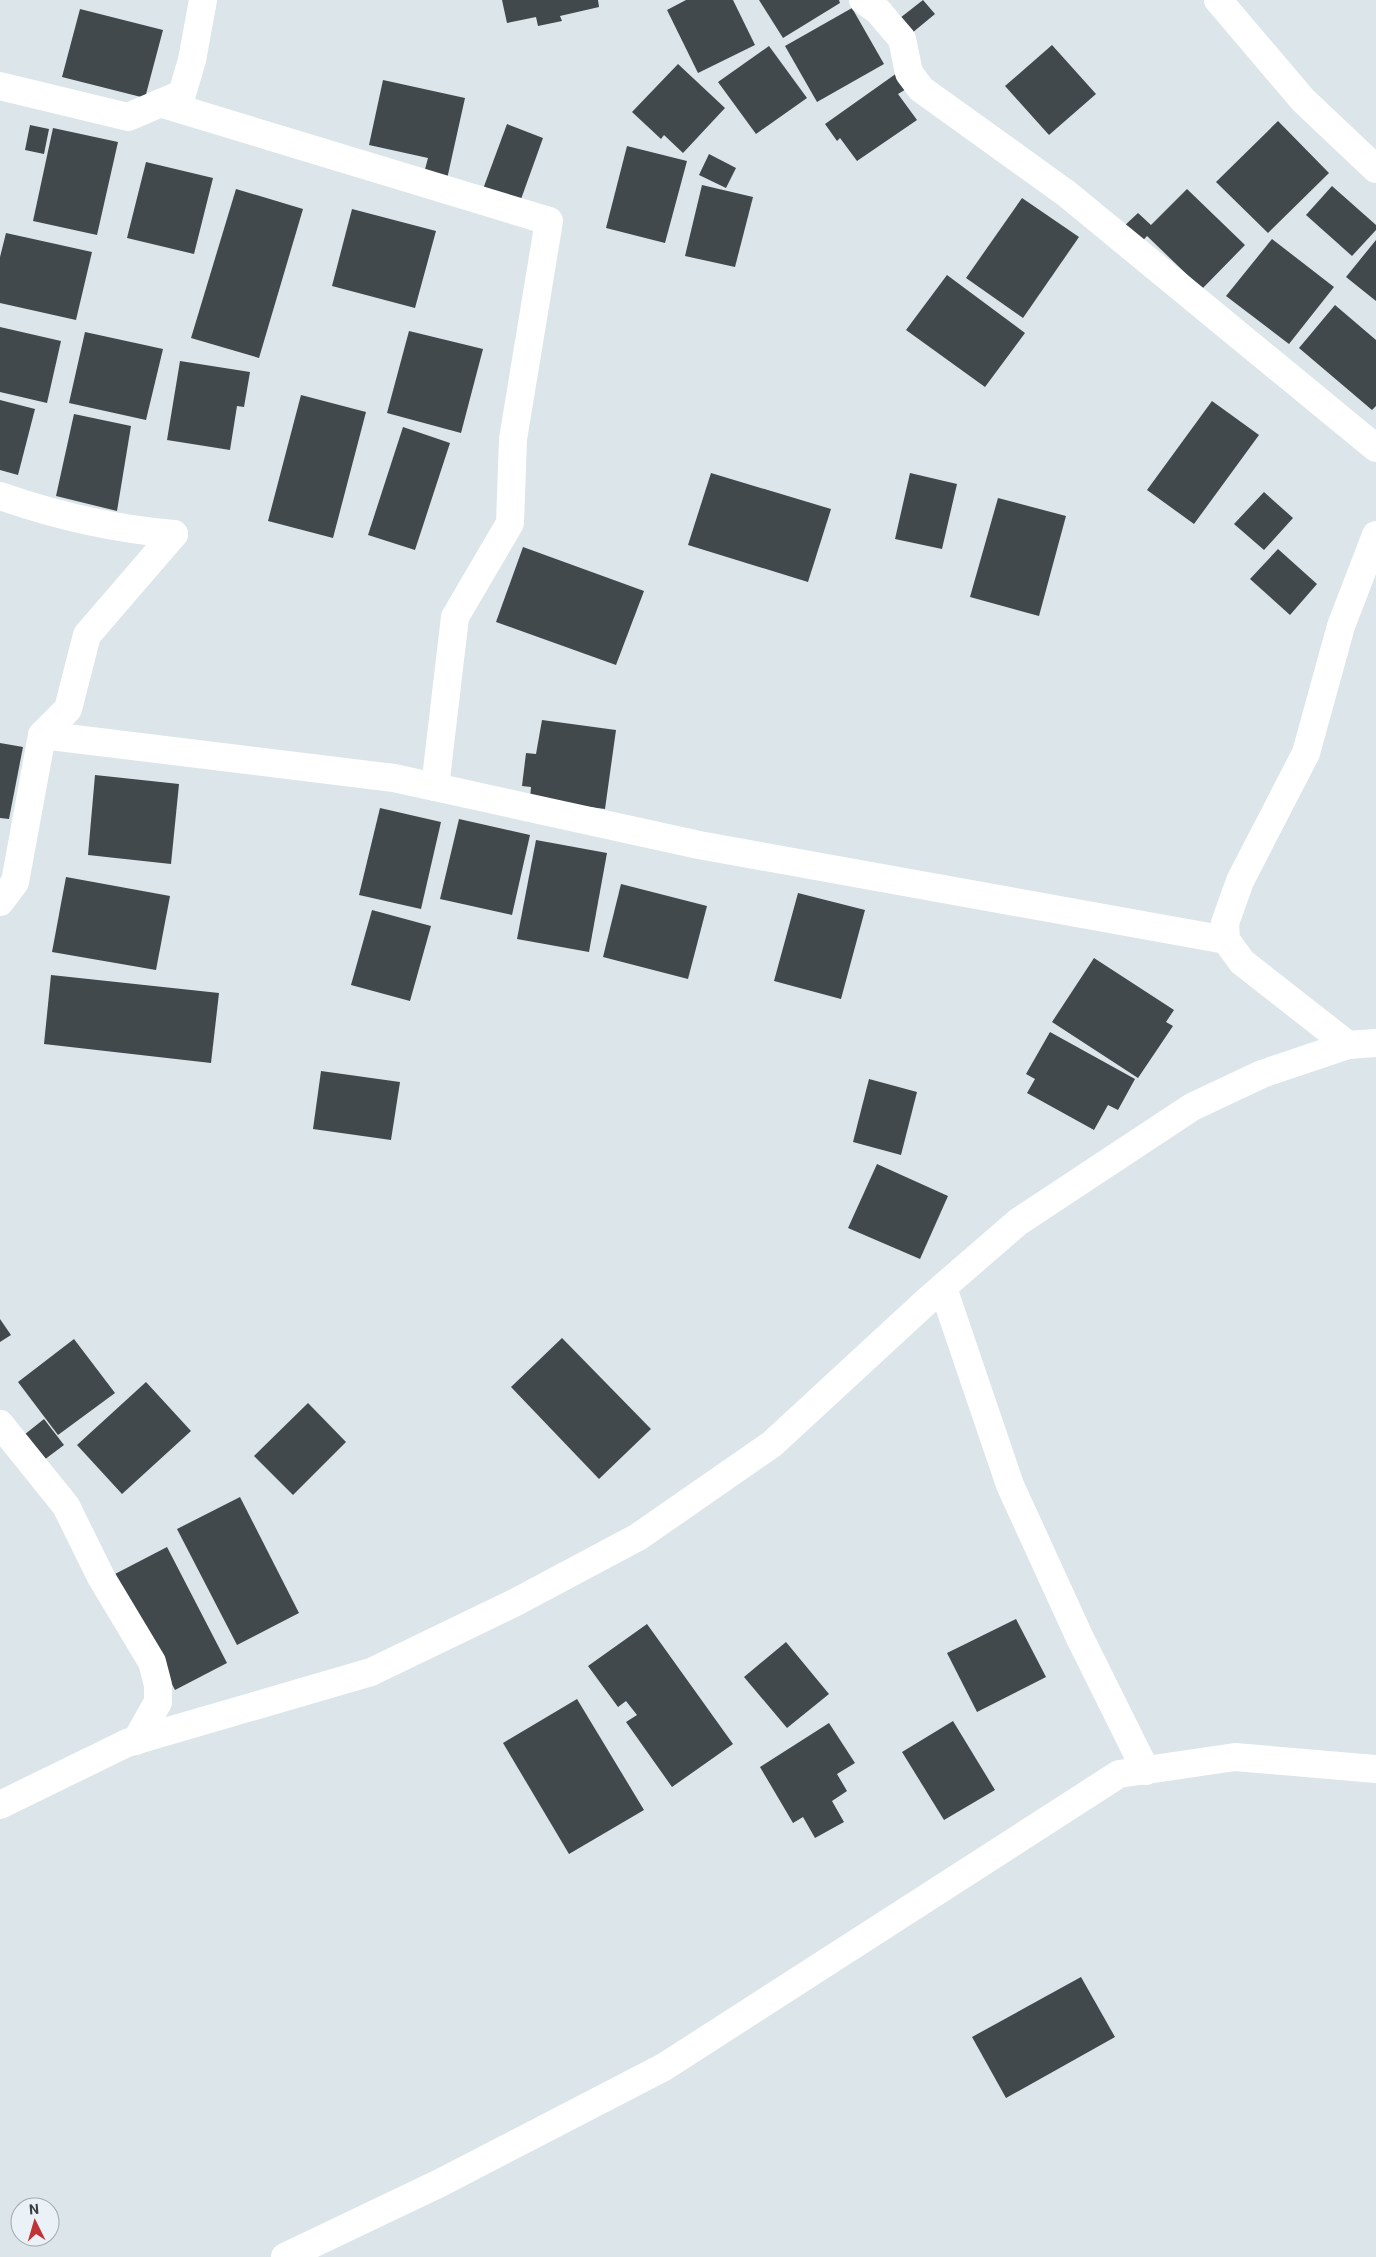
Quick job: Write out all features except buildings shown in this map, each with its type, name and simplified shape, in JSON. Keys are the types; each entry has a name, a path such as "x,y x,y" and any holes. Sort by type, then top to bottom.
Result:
{"street":[{"path":"0,86 128,117 182,94 192,60 203,0"},
{"path":"863,0 878,11 902,39"},
{"path":"884,0 902,39 909,73 921,89 1067,194 1376,448"},
{"path":"1218,0 1303,100 1376,169"},
{"path":"160,103 549,221 513,439 510,523 455,617 435,787"},
{"path":"0,496 43,511 129,530 174,534 87,636 68,709 42,735 15,882 0,902"},
{"path":"1348,1045 1242,962 1226,940 1225,923 1240,881 1306,753 1341,626 1376,535"},
{"path":"42,735 394,778 699,845 1226,940"},
{"path":"0,1805 136,1740 371,1672 516,1602 638,1537 772,1444 1018,1222 1192,1107 1262,1074 1348,1045 1376,1043"},
{"path":"943,1288 1010,1486 1079,1636 1146,1770"},
{"path":"0,1424 66,1506 101,1577 152,1662 158,1685 158,1702 136,1740"},
{"path":"285,2257 440,2183 664,2067 1120,1774 1235,1757 1376,1769"}]}
